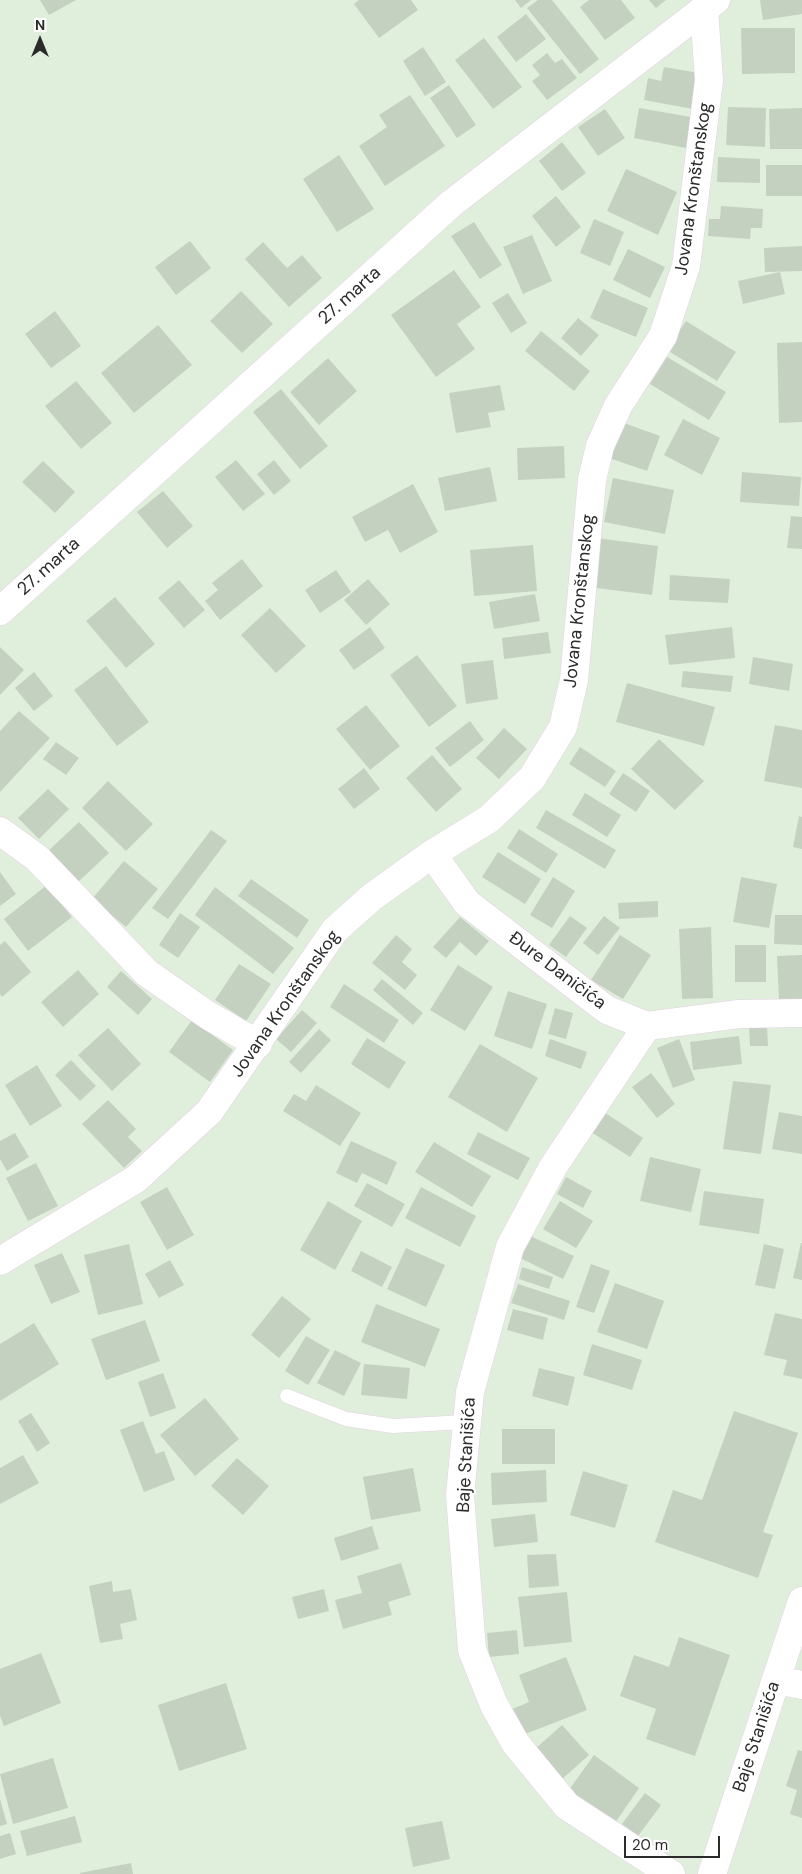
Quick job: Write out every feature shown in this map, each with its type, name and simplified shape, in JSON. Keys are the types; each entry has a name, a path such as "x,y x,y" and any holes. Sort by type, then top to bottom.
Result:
{"street":[{"name":"27. marta","path":"0,611 452,203 710,4"},
{"name":"Jovana Kronštanskog","path":"0,1262 136,1179 209,1112 258,1044 273,1018 335,930 372,897 432,854 489,819 532,778 563,727 574,680 592,480 600,446 618,406 662,336 686,266 709,80 710,4"},
{"path":"0,831 37,858 147,973 209,1016 258,1044"},
{"name":"Đure Daničića","path":"432,854 467,903 607,1010 647,1026 739,1014 802,1013"},
{"name":"Baje Stanišića","path":"647,1026 553,1167 510,1247 470,1392 465,1422 460,1495 472,1650 494,1705 516,1744 567,1806 671,1874"},
{"name":"Baje Stanišića","path":"712,1874 789,1683 802,1601"}],"lane":[{"path":"287,1396 346,1419 393,1426 465,1422"}],"building":[{"path":"40,0 76,0 49,15"},
{"path":"359,0 411,0 418,10 379,38 354,4"},
{"path":"515,0 531,0 521,8"},
{"path":"538,0 552,0 599,59 580,74 527,8"},
{"path":"589,0 621,0 635,18 605,40 580,7"},
{"path":"649,0 666,0 656,8"},
{"path":"760,0 802,0 802,14 763,20"},
{"path":"526,14 546,39 516,62 497,37"},
{"path":"741,28 795,28 795,73 742,74"},
{"path":"484,38 522,87 493,109 455,60"},
{"path":"423,47 446,82 425,96 403,61"},
{"path":"547,53 555,63 562,59 577,78 547,100 532,81 540,75 532,65"},
{"path":"664,67 699,73 693,109 644,100 648,78 661,81"},
{"path":"449,85 476,125 457,138 430,98"},
{"path":"410,95 445,146 385,186 359,146 387,127 379,115"},
{"path":"728,107 766,108 765,147 726,145"},
{"path":"639,108 691,117 686,148 634,138"},
{"path":"802,108 802,149 770,149 769,109"},
{"path":"605,109 625,138 598,156 578,127"},
{"path":"562,142 586,173 562,191 539,161"},
{"path":"339,155 374,209 337,232 303,179"},
{"path":"718,157 760,159 760,183 717,182"},
{"path":"766,165 802,165 802,196 766,196"},
{"path":"626,169 677,192 658,235 607,211"},
{"path":"556,196 581,227 556,247 532,216"},
{"path":"721,206 763,209 762,228 751,228 750,239 708,236 709,219 720,219"},
{"path":"594,219 624,232 610,266 580,253"},
{"path":"474,222 502,265 480,279 451,236"},
{"path":"532,235 552,281 523,294 503,247"},
{"path":"190,241 211,268 176,295 155,267"},
{"path":"263,242 287,268 302,255 322,278 289,307 245,259"},
{"path":"802,246 802,271 765,272 764,248"},
{"path":"628,249 665,267 650,298 613,280"},
{"path":"454,270 481,307 457,324 475,349 436,377 391,315"},
{"path":"780,272 785,294 743,304 738,281"},
{"path":"603,289 648,308 636,337 590,318"},
{"path":"241,291 273,324 242,353 210,321"},
{"path":"508,293 527,323 511,333 492,303"},
{"path":"55,311 81,346 51,368 25,334"},
{"path":"578,318 599,335 581,356 561,338"},
{"path":"686,321 736,352 717,381 667,350"},
{"path":"158,325 192,365 134,413 101,373"},
{"path":"541,331 590,371 574,391 525,351"},
{"path":"802,342 802,422 779,423 777,343"},
{"path":"667,357 726,392 709,420 650,384"},
{"path":"328,358 357,391 319,425 290,392"},
{"path":"76,381 112,423 81,449 45,406"},
{"path":"500,385 505,410 488,413 491,427 456,433 449,393"},
{"path":"281,389 328,446 300,469 253,412"},
{"path":"683,419 720,438 702,475 664,455"},
{"path":"621,422 660,436 647,471 609,458"},
{"path":"564,446 565,478 518,480 517,448"},
{"path":"236,460 265,494 243,511 215,477"},
{"path":"274,460 291,481 274,495 257,474"},
{"path":"43,461 75,492 55,513 22,482"},
{"path":"490,467 497,501 445,511 438,478"},
{"path":"742,472 801,477 799,506 740,502"},
{"path":"613,478 674,490 665,534 604,522"},
{"path":"413,484 438,532 400,553 388,530 365,542 352,517"},
{"path":"163,491 193,526 167,548 137,512"},
{"path":"791,516 802,517 802,549 787,548"},
{"path":"596,538 658,546 652,595 589,587"},
{"path":"533,545 537,591 474,596 470,550"},
{"path":"242,559 263,586 220,620 205,601 218,590 212,583"},
{"path":"336,570 351,592 320,613 305,590"},
{"path":"670,575 730,579 728,603 669,600"},
{"path":"368,579 390,604 366,625 344,600"},
{"path":"179,580 205,610 184,628 158,598"},
{"path":"535,594 540,621 494,629 489,602"},
{"path":"115,597 155,644 126,668 86,621"},
{"path":"270,608 306,646 276,673 241,635"},
{"path":"370,627 385,648 354,670 339,650"},
{"path":"732,627 735,658 669,665 665,635"},
{"path":"548,632 551,653 504,659 502,638"},
{"path":"0,647 24,670 0,695"},
{"path":"417,655 457,706 429,727 390,675"},
{"path":"753,657 793,664 789,691 749,684"},
{"path":"493,660 498,699 466,704 461,664"},
{"path":"106,666 149,722 117,746 74,690"},
{"path":"683,671 733,676 731,692 681,687"},
{"path":"34,672 53,696 34,711 15,688"},
{"path":"627,683 715,707 704,746 616,722"},
{"path":"366,705 400,746 370,770 336,729"},
{"path":"19,711 50,738 0,792 0,731"},
{"path":"470,721 484,740 450,767 435,748"},
{"path":"775,725 802,730 802,788 764,781"},
{"path":"504,728 527,749 499,779 476,758"},
{"path":"659,739 704,781 675,810 631,769"},
{"path":"56,742 79,758 66,775 43,759"},
{"path":"580,747 616,771 605,787 569,764"},
{"path":"432,755 462,789 436,812 406,778"},
{"path":"364,768 380,789 354,809 338,789"},
{"path":"623,773 650,791 636,812 609,794"},
{"path":"108,781 153,824 126,851 82,808"},
{"path":"48,789 69,809 39,839 18,818"},
{"path":"585,793 621,815 607,837 572,815"},
{"path":"546,810 616,850 605,869 536,828"},
{"path":"799,816 802,817 802,849 793,847"},
{"path":"79,822 109,853 77,883 47,852"},
{"path":"519,829 558,854 546,873 507,848"},
{"path":"211,830 227,841 168,919 152,908"},
{"path":"498,852 541,879 525,904 482,877"},
{"path":"124,861 158,889 126,927 92,899"},
{"path":"0,872 16,894 0,906"},
{"path":"553,877 575,891 552,928 530,915"},
{"path":"741,877 777,884 769,928 733,922"},
{"path":"251,879 309,920 297,938 238,896"},
{"path":"47,885 72,917 28,951 4,919"},
{"path":"215,887 294,948 273,974 195,915"},
{"path":"658,901 658,917 619,919 618,903"},
{"path":"180,913 200,927 178,958 159,945"},
{"path":"775,915 802,915 802,945 774,944"},
{"path":"570,916 587,928 566,957 549,945"},
{"path":"604,916 620,928 598,955 583,943"},
{"path":"460,917 489,941 476,956 460,942 446,958 433,947"},
{"path":"711,927 713,998 682,999 679,929"},
{"path":"396,935 412,949 402,962 417,975 405,990 372,963"},
{"path":"620,935 651,955 623,999 591,980"},
{"path":"5,941 31,972 2,997 0,994 0,945"},
{"path":"735,945 766,945 766,982 735,982"},
{"path":"802,955 802,1000 779,1001 777,956"},
{"path":"239,964 271,984 246,1021 215,1000"},
{"path":"458,965 493,987 465,1031 430,1010"},
{"path":"78,970 99,994 63,1027 41,1002"},
{"path":"121,971 152,999 138,1015 107,987"},
{"path":"382,979 423,1013 413,1025 373,990"},
{"path":"344,984 399,1020 384,1043 330,1007"},
{"path":"508,991 547,1004 532,1049 494,1036"},
{"path":"555,1008 573,1013 566,1039 548,1034"},
{"path":"302,1010 317,1023 291,1052 276,1039"},
{"path":"192,1020 233,1050 210,1082 169,1052"},
{"path":"767,1026 768,1046 750,1046 749,1027"},
{"path":"108,1028 141,1064 112,1091 78,1055"},
{"path":"319,1029 331,1040 301,1073 289,1062"},
{"path":"739,1036 742,1064 693,1070 690,1042"},
{"path":"367,1038 406,1062 389,1089 351,1064"},
{"path":"550,1039 587,1052 581,1069 545,1056"},
{"path":"679,1039 695,1080 673,1088 657,1048"},
{"path":"480,1044 538,1078 507,1132 448,1097"},
{"path":"71,1060 96,1086 80,1101 55,1075"},
{"path":"37,1065 62,1106 30,1126 5,1085"},
{"path":"651,1073 675,1104 657,1118 632,1087"},
{"path":"733,1081 771,1085 761,1154 723,1149"},
{"path":"316,1085 361,1113 340,1146 283,1111 294,1094 306,1101"},
{"path":"108,1100 136,1129 128,1137 142,1151 124,1168 82,1124"},
{"path":"604,1112 643,1138 630,1157 591,1132"},
{"path":"779,1112 802,1116 802,1154 772,1149"},
{"path":"478,1132 530,1158 518,1180 467,1154"},
{"path":"15,1133 29,1157 7,1171 0,1159 0,1141"},
{"path":"351,1141 397,1162 387,1185 362,1173 357,1183 336,1173"},
{"path":"434,1142 491,1176 472,1207 415,1172"},
{"path":"650,1157 701,1169 691,1212 640,1201"},
{"path":"36,1163 58,1206 28,1221 6,1178"},
{"path":"566,1177 592,1191 583,1208 557,1194"},
{"path":"367,1183 405,1204 392,1227 354,1206"},
{"path":"167,1187 194,1235 167,1250 140,1202"},
{"path":"421,1187 476,1216 460,1247 405,1218"},
{"path":"704,1191 764,1199 759,1234 699,1225"},
{"path":"328,1201 362,1221 335,1270 300,1250"},
{"path":"560,1201 593,1221 576,1248 543,1229"},
{"path":"528,1235 574,1256 563,1279 518,1257"},
{"path":"802,1243 802,1280 793,1278"},
{"path":"129,1244 143,1304 98,1315 84,1255"},
{"path":"764,1244 784,1249 775,1289 755,1285"},
{"path":"406,1248 445,1265 426,1307 387,1289"},
{"path":"361,1251 392,1267 382,1287 351,1271"},
{"path":"62,1253 80,1292 51,1304 34,1265"},
{"path":"170,1260 184,1285 159,1298 145,1274"},
{"path":"591,1264 610,1271 594,1313 576,1307"},
{"path":"522,1267 553,1277 549,1289 519,1279"},
{"path":"615,1283 664,1301 647,1349 597,1332"},
{"path":"518,1284 570,1301 564,1320 511,1303"},
{"path":"282,1296 311,1319 279,1358 251,1335"},
{"path":"376,1304 440,1329 425,1367 361,1342"},
{"path":"513,1309 548,1318 543,1340 507,1330"},
{"path":"775,1313 802,1319 802,1379 783,1375 787,1360 764,1355"},
{"path":"145,1320 160,1361 106,1380 91,1339"},
{"path":"34,1323 59,1364 0,1401 0,1344"},
{"path":"306,1336 330,1350 308,1385 285,1371"},
{"path":"592,1344 642,1360 632,1390 583,1375"},
{"path":"335,1350 361,1363 344,1396 317,1383"},
{"path":"364,1364 410,1368 407,1399 361,1395"},
{"path":"539,1368 575,1377 568,1406 532,1396"},
{"path":"163,1373 176,1408 150,1417 138,1382"},
{"path":"205,1398 239,1439 195,1476 160,1435"},
{"path":"734,1411 798,1433 763,1532 773,1535 758,1578 655,1542 673,1490 702,1500"},
{"path":"31,1413 50,1443 37,1452 18,1421"},
{"path":"143,1421 156,1454 164,1451 175,1480 144,1492 120,1430"},
{"path":"502,1429 555,1429 555,1464 502,1464"},
{"path":"23,1455 39,1483 0,1504 0,1468"},
{"path":"237,1458 269,1486 243,1515 211,1486"},
{"path":"413,1468 421,1511 371,1520 363,1477"},
{"path":"546,1470 547,1502 492,1505 491,1473"},
{"path":"583,1471 628,1485 615,1528 570,1515"},
{"path":"535,1514 538,1542 494,1547 491,1519"},
{"path":"372,1526 379,1549 341,1561 334,1538"},
{"path":"556,1554 559,1586 529,1588 527,1555"},
{"path":"401,1563 411,1595 388,1602 392,1615 343,1629 335,1600 362,1593 357,1576"},
{"path":"112,1581 113,1592 131,1589 137,1620 120,1624 123,1639 100,1643 89,1586"},
{"path":"324,1589 329,1611 298,1619 292,1597"},
{"path":"567,1592 572,1642 524,1647 518,1597"},
{"path":"517,1630 519,1654 489,1657 487,1633"},
{"path":"679,1637 730,1655 695,1756 646,1739 656,1709 620,1696 634,1655 669,1667"},
{"path":"41,1653 61,1703 4,1726 0,1716 0,1669"},
{"path":"566,1657 587,1710 520,1736 510,1710 529,1702 519,1675"},
{"path":"226,1683 247,1749 179,1771 158,1705"},
{"path":"562,1725 589,1755 562,1779 535,1749"},
{"path":"798,1750 802,1751 802,1818 790,1814 797,1790 786,1786"},
{"path":"594,1755 639,1788 615,1823 569,1790"},
{"path":"53,1758 68,1808 13,1824 0,1774"},
{"path":"645,1793 661,1805 638,1836 622,1824"},
{"path":"0,1799 7,1824 0,1826"},
{"path":"75,1816 82,1842 27,1856 20,1831"},
{"path":"442,1821 450,1859 413,1867 405,1828"},
{"path":"10,1833 16,1854 0,1859 0,1836"},
{"path":"131,1863 133,1874 80,1874 80,1873"}]}
